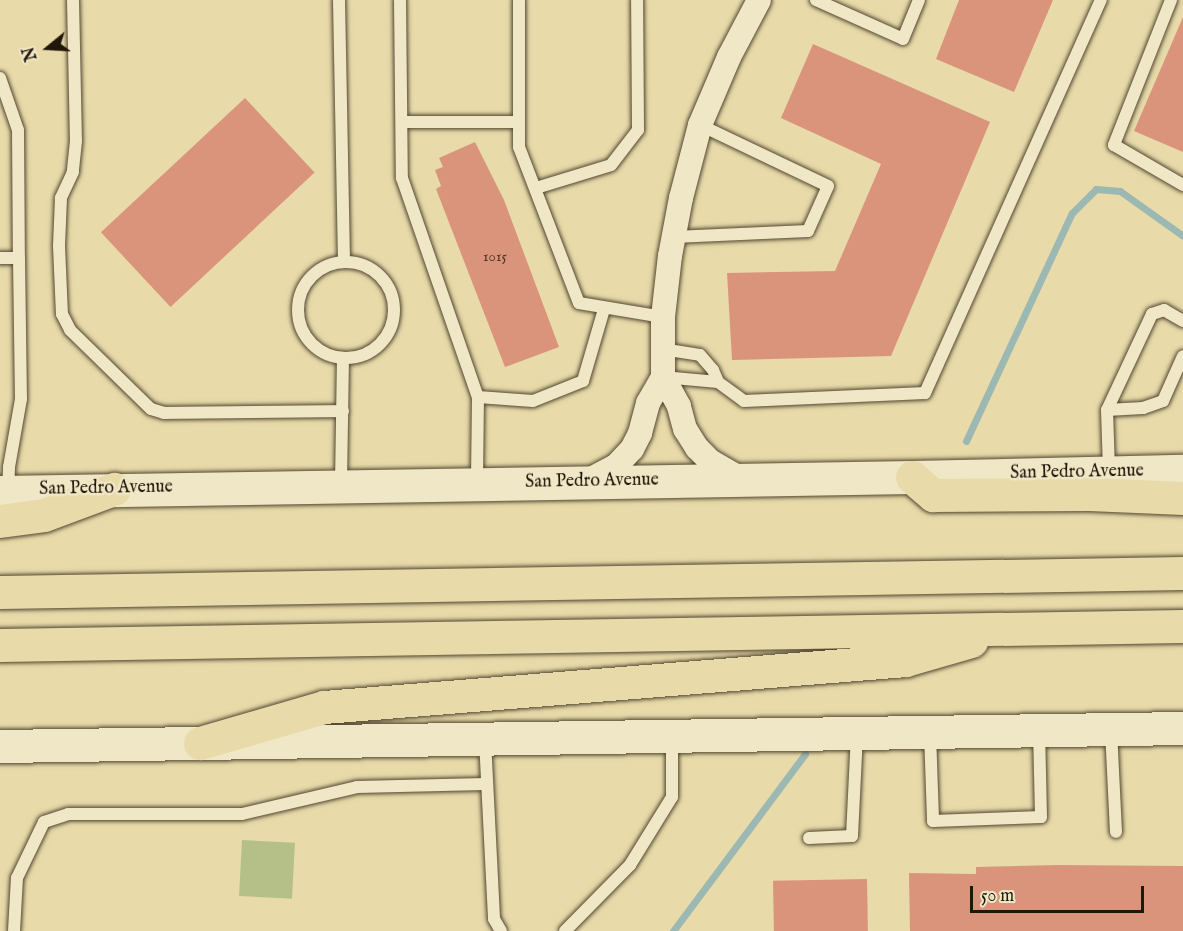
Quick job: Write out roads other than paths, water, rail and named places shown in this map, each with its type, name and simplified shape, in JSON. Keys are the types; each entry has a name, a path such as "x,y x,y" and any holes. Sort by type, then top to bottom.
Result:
{"highway":[{"path":"912,477 933,495 1089,494 1183,498"},
{"path":"3,501 44,515 114,489"},
{"path":"0,592 1183,573"},
{"path":"0,645 1183,626"},
{"path":"200,743 324,707 906,660 1013,629"}],"main road":[{"name":"San Pedro Avenue","path":"114,489 1183,471"},
{"path":"0,747 1183,728"}],"street":[{"path":"741,480 711,462 697,448 663,377 663,317 674,237 700,125 729,57 759,0"},
{"path":"586,482 610,471 632,449 640,433 648,403 663,377"}],"lane":[{"path":"73,0 76,141 74,172 61,198 59,246 62,314 70,330 151,409 164,413 343,411"},
{"path":"339,0 344,262"},
{"path":"400,0 402,178 478,397 477,483"},
{"path":"519,0 519,147 579,303 604,309 663,317"},
{"path":"536,188 611,165 638,130 637,0"},
{"path":"816,0 903,39 919,0"},
{"path":"662,349 700,355 718,382 744,401 925,393 1101,0"},
{"path":"1171,0 1114,145 1183,185"},
{"path":"0,78 18,130 21,399 3,501"},
{"path":"0,119 14,119"},
{"path":"402,122 519,122"},
{"path":"674,237 808,231 828,186 700,125"},
{"path":"0,258 19,258"},
{"path":"344,262 363,264 376,271 387,283 393,297 395,312 392,328 384,341 372,351 358,357 343,358 328,355 315,348 300,322 298,308 301,293 308,280 319,269 344,262"},
{"path":"478,397 533,401 583,381 604,309"},
{"path":"1109,472 1107,410 1152,314 1164,310 1183,321"},
{"path":"1107,410 1143,408 1163,401 1183,356"},
{"path":"341,485 343,358"},
{"path":"663,377 718,382"},
{"path":"1111,729 1116,832"},
{"path":"930,732 933,821 1041,817 1039,730"},
{"path":"809,838 852,836 856,733"},
{"path":"565,931 630,865 672,797 672,736"},
{"path":"484,739 494,919 501,931"},
{"path":"14,931 17,878 44,822 68,814 242,814 357,787 485,784"}],"waterway":[{"path":"966,441 1072,213 1096,189 1120,191 1183,236"},
{"path":"673,931 805,754"}]}
